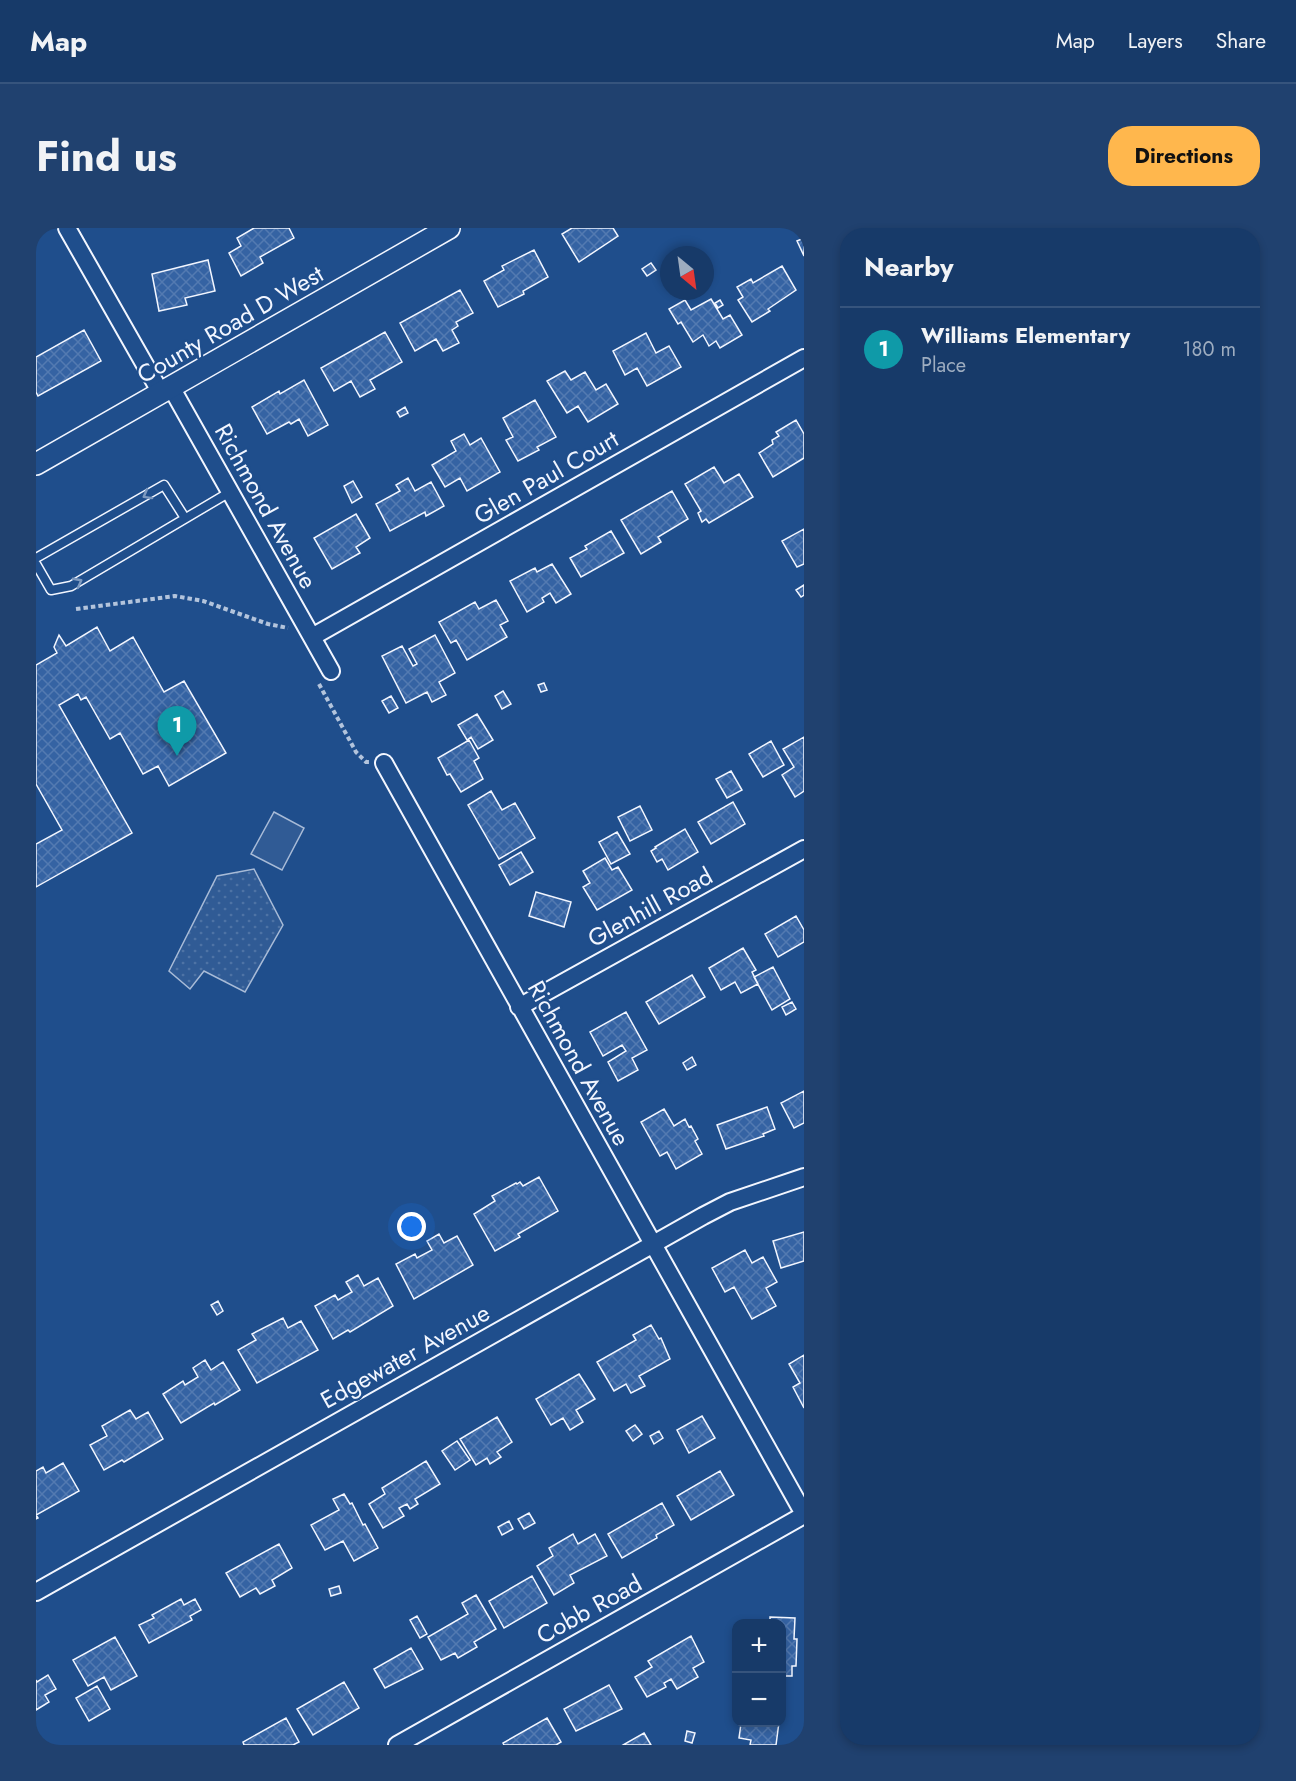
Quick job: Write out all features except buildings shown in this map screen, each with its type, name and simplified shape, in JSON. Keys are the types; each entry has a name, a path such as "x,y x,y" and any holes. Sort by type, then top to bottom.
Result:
{"street":[{"name":"Richmond Avenue","path":"67,228 230,492 331,671"},
{"name":"County Road D West","path":"36,464 449,228"},
{"name":"Glen Paul Court","path":"309,631 804,358"},
{"name":"Richmond Avenue","path":"384,763 804,1515"},
{"name":"Glenhill Road","path":"519,1007 804,849"},
{"name":"Edgewater Avenue","path":"36,1592 653,1244 730,1203 804,1177"},
{"name":"Cobb Road","path":"397,1745 804,1515"}],"lane":[{"path":"36,558 164,485 185,518"},
{"path":"36,564 51,590 71,586 230,492"}],"path":[{"path":"76,609 175,596 203,601 267,624 309,631"},
{"path":"319,683 356,752 366,762 384,763"}],"shaded area":[{"path":"274,812 304,828 282,870 251,854"},
{"path":"254,869 283,925 245,992 204,971 190,989 169,971 217,876"}],"place":[{"name":"Williams Elementary","path":"177,756"}]}
